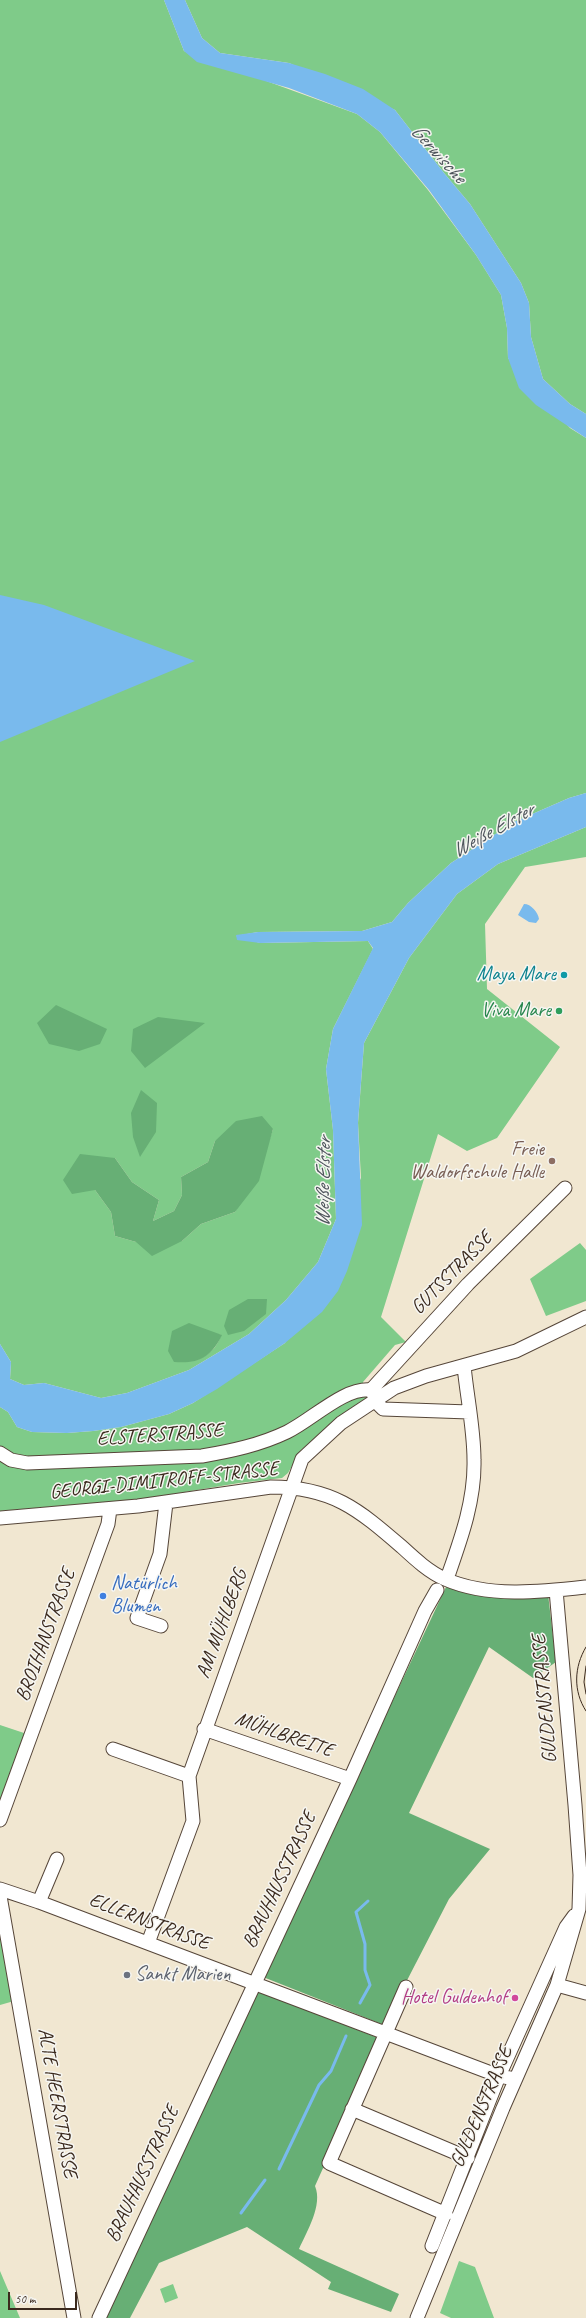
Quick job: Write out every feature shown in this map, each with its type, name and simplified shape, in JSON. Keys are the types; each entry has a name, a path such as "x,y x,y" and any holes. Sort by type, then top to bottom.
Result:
{"street":[{"name":"GUTSSTRASSE","path":"374,1395 468,1284 565,1188"},
{"name":"GEORGI-DIMITROFF-STRASSE","path":"0,1518 110,1509 166,1503 247,1490 293,1487 302,1459 374,1395 413,1381 516,1351 586,1317"},
{"path":"449,1573 464,1531 473,1482 474,1459 464,1366"},
{"name":"ELSTERSTRASSE","path":"0,1453 11,1460 27,1463 202,1456 228,1452 288,1432 339,1399 352,1393 364,1389 374,1395"},
{"path":"374,1395 379,1405 388,1409 469,1412"},
{"path":"293,1487 314,1491 352,1506 419,1562 444,1579 486,1590 556,1590 586,1587"},
{"name":"AM MÜHLBERG","path":"148,1943 193,1822 189,1776 204,1729 293,1487"},
{"path":"161,1626 137,1618 160,1554 166,1503"},
{"name":"BROIHANSTRASSE","path":"0,1820 108,1524 110,1509"},
{"name":"BRAUHAUSSTRASSE","path":"99,2318 253,1983 350,1779 425,1611 437,1590"},
{"name":"GULDENSTRASSE","path":"417,2318 515,2079 557,1985 579,1909 581,1804 556,1590"},
{"name":"MÜHLBREITE","path":"204,1729 350,1779"},
{"path":"113,1750 189,1776"},
{"path":"39,1902 58,1859"},
{"name":"ELLERNSTRASSE","path":"0,1889 39,1902 500,2076 515,2079"},
{"name":"ALTE HEERSTRASSE","path":"0,1896 74,2318"},
{"name":"GULDENSTRASSE","path":"432,2246 500,2076 566,1927 579,1909"},
{"path":"557,1985 586,1993"},
{"path":"406,1987 384,2032 329,2163 446,2214"},
{"path":"352,2109 468,2158"}],"green space":[{"path":"0,0 164,0 184,51 357,114 380,132 428,190 476,255 501,295 507,328 508,358 570,428 586,438 586,793 569,798 514,822 451,863 408,903 392,922 362,931 258,932 236,936 260,943 368,941 373,949 333,1029 326,1069 333,1130 336,1219 318,1262 286,1300 249,1334 189,1370 127,1393 101,1398 44,1383 24,1385 10,1379 11,1362 0,1344","holes":["273,1129 265,1153 235,1212 201,1224 182,1241 136,1242 115,1236 111,1212 95,1190 115,1158 132,1182 159,1200 153,1221 174,1211 182,1195 181,1177 208,1162 215,1141","207,1331 221,1335 214,1349 196,1360 174,1362"]},
{"path":"185,0 586,0 586,414 570,404 543,379 531,337 529,303 521,283 470,204 395,110 289,63 220,53 202,38"},
{"path":"586,827 586,857 525,867 485,924 487,989 560,1047 497,1138 467,1151 438,1134 381,1317 406,1342 395,1345 363,1382 366,1398 301,1450 288,1473 282,1478 239,1483 143,1499 0,1511 0,1407 8,1412 17,1427 32,1432 67,1433 121,1427 169,1414 193,1403 285,1343 361,1178 358,1123 364,1043 409,958 457,894 498,864"},
{"path":"56,1005 107,1029 100,1044 79,1051 49,1044 37,1023"},
{"path":"158,1017 205,1023 145,1068 131,1051 133,1029"},
{"path":"141,1090 157,1103 156,1132 140,1157 133,1137 131,1113"},
{"path":"262,1116 273,1129 259,1181 235,1212 201,1224 182,1241 152,1256 136,1242 115,1236 111,1212 95,1190 72,1194 63,1180 80,1154 115,1158 132,1182 159,1200 153,1221 174,1211 182,1195 181,1177 208,1162 215,1141 236,1121"},
{"path":"580,1243 586,1250 586,1301 546,1316 530,1279"},
{"path":"248,1299 267,1299 266,1314 244,1331 228,1335 224,1326 229,1310"},
{"path":"189,1323 222,1335 218,1343 203,1358 190,1362 174,1362 168,1351 172,1331"},
{"path":"446,1587 474,1595 548,1594 556,1662 533,1678 489,1647 409,1813 490,1849 449,1899 384,2025 263,1977"},
{"path":"0,1725 27,1734 0,1803"},
{"path":"0,1927 14,2001 0,2005"},
{"path":"257,1991 381,2039 315,2186 317,2193 316,2210 299,2249 399,2294 391,2312 328,2289 331,2282 247,2227 159,2263 130,2318 105,2318"},
{"path":"459,2261 475,2267 494,2318 451,2318 440,2313"},
{"path":"0,2271 20,2318 0,2318"},
{"path":"173,2284 178,2298 165,2303 160,2289"}],"water":[{"path":"164,0 185,0 202,38 220,53 289,63 325,74 363,89 395,110 470,204 521,283 529,303 531,337 543,379 570,404 586,414 586,438 536,405 519,388 508,358 507,328 501,295 476,255 429,190 380,132 357,114 289,88 197,62 184,51"},
{"path":"0,595 44,605 195,661 0,742"},
{"path":"586,793 586,827 498,864 457,894 409,958 364,1043 358,1122 362,1225 347,1271 338,1291 322,1312 285,1343 217,1389 193,1403 169,1414 121,1427 93,1431 67,1433 32,1432 17,1427 8,1412 0,1407 0,1344 11,1362 10,1379 24,1385 44,1383 101,1398 127,1393 189,1370 249,1334 286,1300 318,1262 336,1219 333,1130 326,1069 333,1029 373,948 368,941 260,943 237,940 236,935 258,932 362,931 392,922 408,903 451,863 514,822 569,798"},
{"path":"524,904 529,905 536,911 539,919 536,923 529,922 518,915"}],"waterway":[{"path":"360,2003 370,1985 365,1970 365,1944 356,1912 368,1901"},
{"path":"279,2169 319,2085 331,2071 346,2036"},
{"path":"241,2213 265,2180"}],"tram line":[{"path":"586,1647 577,1671 577,1687 586,1711"},
{"path":"586,1666 584,1682 586,1694"}],"place":[{"name":"Maya Mare","path":"564,975"},
{"name":"Viva Mare","path":"559,1011"},
{"name":"Freie Waldorfschule Halle","path":"552,1161"},
{"name":"Natürlich Blumen","path":"103,1596"},
{"name":"Sankt Marien","path":"127,1975"},
{"name":"Hotel Guldenhof","path":"515,1998"}],"water label":[{"name":"Gerwische","path":"438,154"},
{"name":"Weiße Elster","path":"493,831"},
{"name":"Weiße Elster","path":"324,1182"}]}
